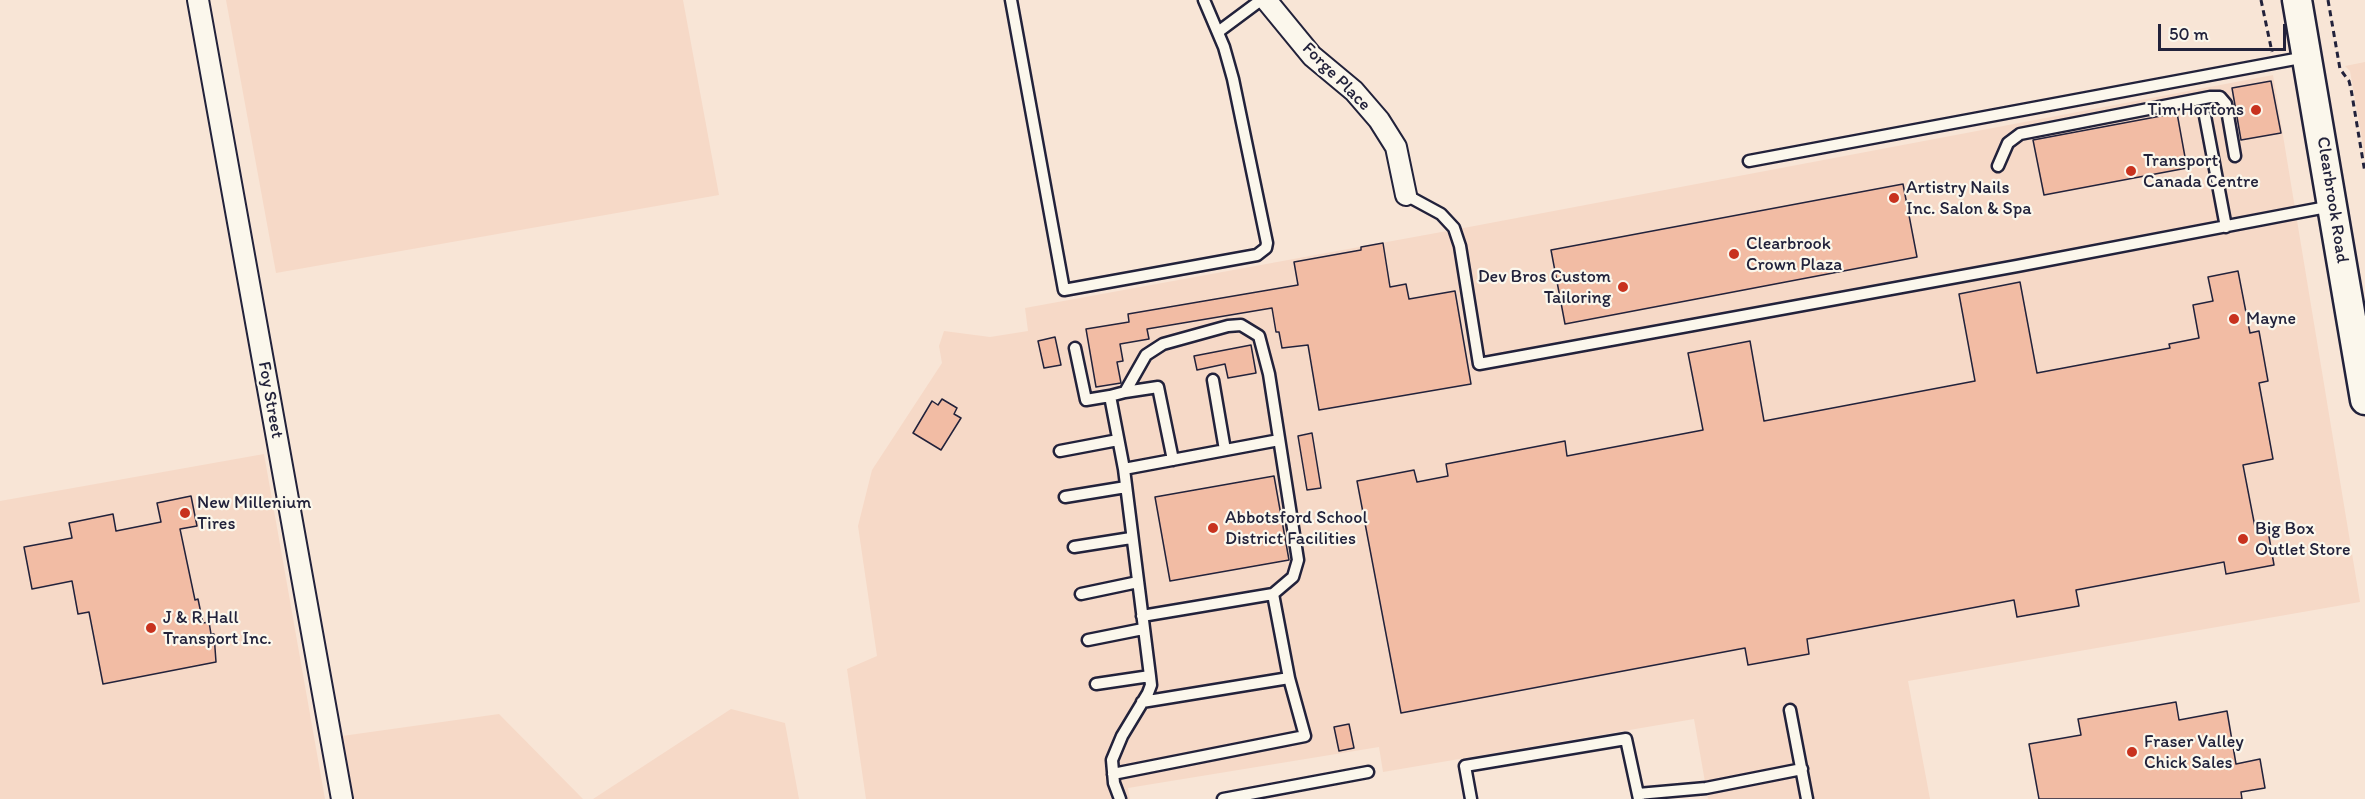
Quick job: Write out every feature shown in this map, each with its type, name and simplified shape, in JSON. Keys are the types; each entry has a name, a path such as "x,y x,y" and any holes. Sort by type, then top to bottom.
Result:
{"main road":[{"name":"Clearbrook Road","path":"2297,0 2365,400"}],"street":[{"name":"Foy Street","path":"198,0 342,799"},
{"name":"Forge Place","path":"1266,0 1312,56 1354,92 1379,120 1396,147 1406,195"}],"lane":[{"path":"1011,0 1064,290 1257,255 1266,249 1267,243 1233,79 1218,32 1204,0"},
{"path":"1218,32 1261,0"},
{"path":"1749,161 2308,57"},
{"path":"1998,166 2008,143 2020,134 2210,97 2220,97 2226,104 2235,156"},
{"path":"2205,116 2226,226"},
{"path":"1406,195 1440,214 1454,228 1460,246 1479,364 2333,206"},
{"path":"1125,392 1146,355 1163,344 1228,326 1241,325 1259,336 1269,374 1298,560 1293,577 1273,594 1142,616"},
{"path":"1075,348 1086,400 1158,387 1173,460"},
{"path":"1213,380 1225,450"},
{"path":"1110,396 1124,469 1151,685 1122,736 1112,760 1114,783 1120,799"},
{"path":"1060,451 1118,440"},
{"path":"1124,469 1279,440"},
{"path":"1065,497 1126,487"},
{"path":"1074,547 1131,538"},
{"path":"1081,594 1138,582"},
{"path":"1113,774 1305,736 1289,678 1273,594"},
{"path":"1088,640 1143,629"},
{"path":"1096,684 1150,676"},
{"path":"1142,702 1289,678"},
{"path":"1790,710 1807,799"},
{"path":"1471,799 1465,766 1626,739 1639,797 1706,788 1802,769"},
{"path":"1223,799 1368,772"}],"path":[{"path":"2261,0 2272,57"},
{"path":"2328,0 2340,69 2349,81 2351,90 2365,173"}],"shaded area":[{"path":"226,0 683,0 719,195 276,273"},
{"path":"2365,62 2365,157 2350,71 2345,66"},
{"path":"2273,75 2360,602 1908,681 1930,799 1708,799 1694,719 1383,772 1379,747 1128,788 1130,799 866,799 847,669 877,656 858,526 872,470 942,363 939,346 944,331 990,337 1028,331 1025,308 1469,227"},
{"path":"264,454 325,799 0,799 0,501"},
{"path":"731,709 785,723 799,799 593,799"},
{"path":"499,714 583,799 354,799 342,736"}],"building":[{"name":"Tim Hortons","path":"2271,81 2281,133 2241,140 2232,88"},
{"path":"2177,113 2187,168 2044,195 2033,140"},
{"name":"Clearbrook Crown Plaza","path":"1903,184 1917,257 1565,324 1551,250"},
{"path":"1383,243 1390,287 1406,284 1409,299 1455,291 1471,384 1319,410 1308,345 1282,348 1279,332 1276,332 1272,308 1147,329 1149,339 1120,344 1123,361 1117,362 1121,383 1096,387 1086,329 1129,322 1128,314 1298,285 1294,262 1361,250 1361,247"},
{"path":"2238,271 2250,333 2259,331 2268,381 2259,383 2273,459 2243,465 2255,527 2267,525 2274,565 2226,574 2224,562 2076,590 2079,606 2017,617 2014,600 1807,639 1809,654 1748,665 1745,648 1401,713 1357,481 1414,470 1417,482 1448,476 1446,464 1565,441 1567,456 1703,430 1688,353 1750,341 1764,421 1975,381 1959,294 2020,282 2037,373 2170,348 2169,344 2199,338 2193,305 2213,301 2208,277"},
{"path":"1055,337 1061,365 1044,368 1038,341"},
{"path":"1251,345 1256,373 1228,378 1225,364 1197,370 1194,356"},
{"path":"942,399 957,408 954,414 961,418 941,450 913,433 932,401 938,405"},
{"path":"1312,433 1321,488 1307,490 1298,436"},
{"path":"1274,476 1289,560 1170,581 1155,497"},
{"path":"191,496 197,526 180,529 195,600 198,599 203,623 209,622 211,634 214,634 216,662 103,684 89,612 78,614 72,581 32,589 24,547 72,538 69,523 113,514 116,531 161,522 157,503"},
{"name":"Fraser Valley Chick Sales","path":"2176,702 2179,720 2227,711 2236,764 2260,759 2265,788 2241,792 2242,799 2039,799 2029,744 2081,735 2078,719"},
{"path":"1349,724 1354,748 1339,751 1334,727"}],"place":[{"name":"Tim Hortons","path":"2256,110"},
{"name":"Transport Canada Centre","path":"2131,171"},
{"name":"Artistry Nails Inc. Salon & Spa","path":"1894,198"},
{"name":"Clearbrook Crown Plaza","path":"1734,254"},
{"name":"Dev Bros Custom Tailoring","path":"1623,287"},
{"name":"Mayne","path":"2234,319"},
{"name":"New Millenium Tires","path":"185,513"},
{"name":"Abbotsford School District Facilities","path":"1213,528"},
{"name":"Big Box Outlet Store","path":"2243,539"},
{"name":"J & R Hall Transport Inc.","path":"151,628"},
{"name":"Fraser Valley Chick Sales","path":"2132,752"}]}
